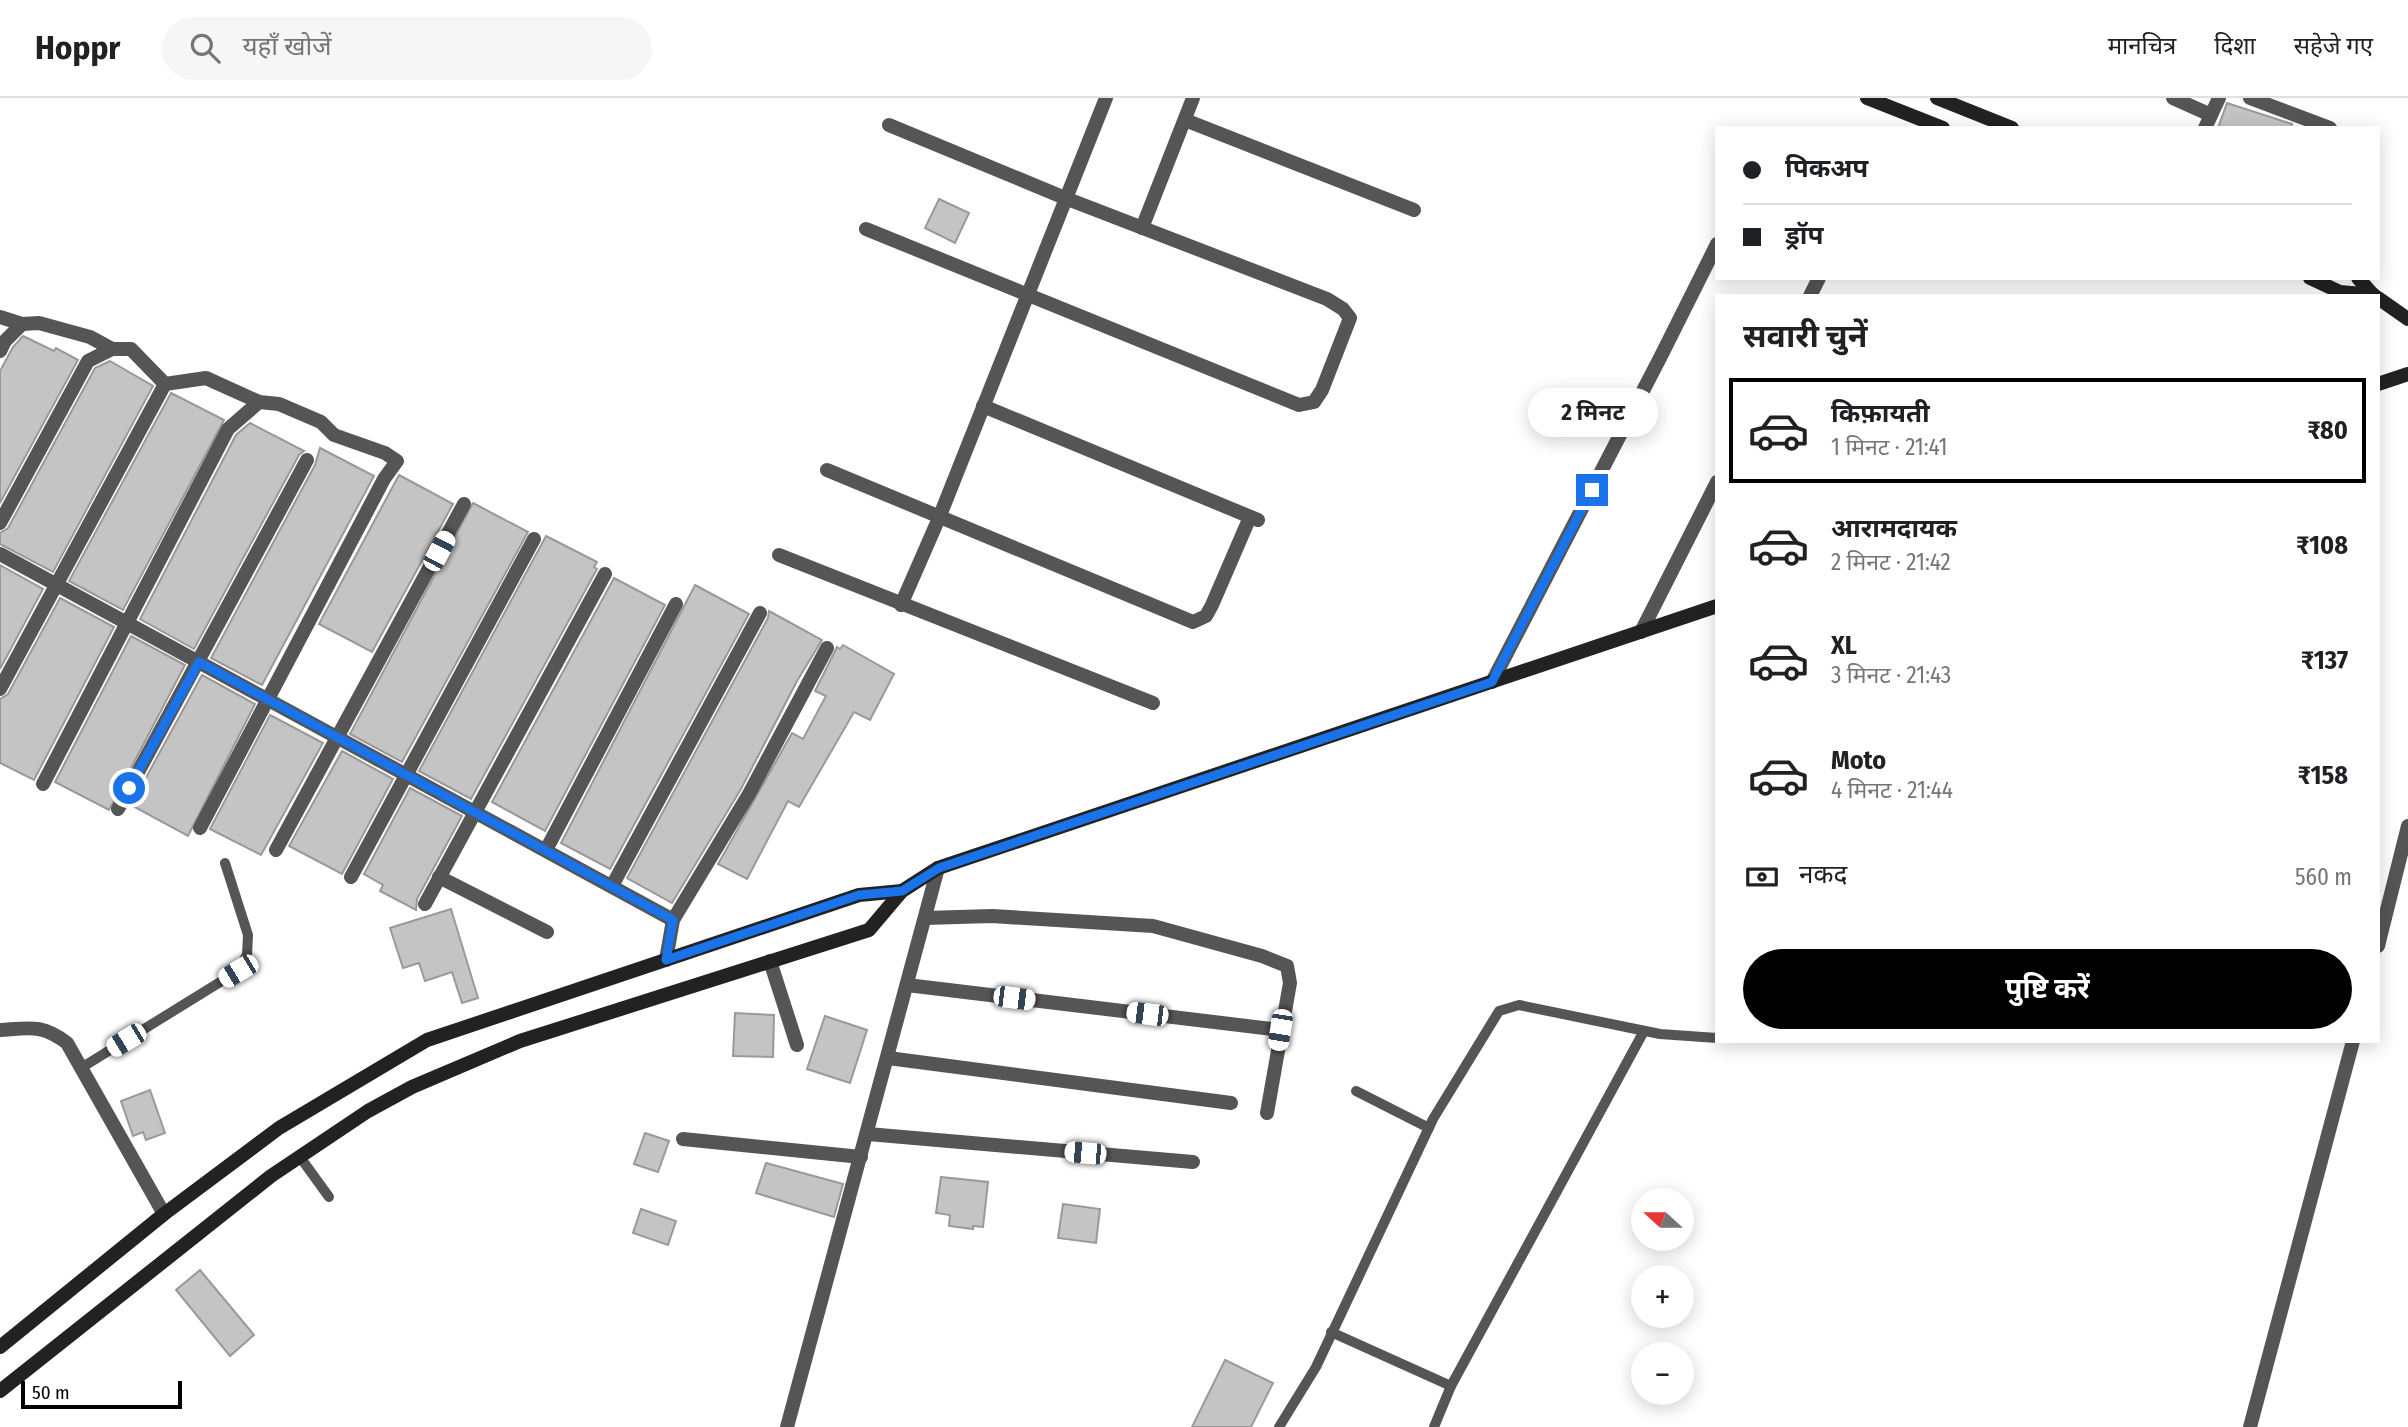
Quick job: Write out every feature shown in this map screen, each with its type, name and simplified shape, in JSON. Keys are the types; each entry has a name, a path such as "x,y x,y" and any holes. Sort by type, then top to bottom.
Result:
{"street":[{"path":"901,605 939,519 1106,98"},
{"path":"1142,228 1194,98"},
{"path":"1867,98 1938,126"},
{"path":"1937,98 2007,126"},
{"path":"2173,98 2208,121 2218,98"},
{"path":"2250,98 2325,126"},
{"path":"1185,120 1414,210"},
{"path":"866,229 1299,405 1314,402 1322,390 1350,318 1343,309 1327,299 1065,198 889,125"},
{"path":"1492,682 1715,248"},
{"path":"2314,280 2340,292 2358,294"},
{"path":"2360,280 2373,294"},
{"path":"2380,299 2408,319"},
{"path":"0,317 22,324 39,323 90,337 112,349"},
{"path":"0,351 5,341 22,324"},
{"path":"0,523 88,361 112,349 131,349 165,384"},
{"path":"2380,382 2408,373"},
{"path":"165,384 206,378 260,402 279,404 321,422 334,435 385,453 397,461 384,479 200,828"},
{"path":"0,689 165,384"},
{"path":"43,784 228,429 260,402"},
{"path":"827,470 939,519 1193,622 1206,616 1255,518 983,406"},
{"path":"118,809 307,460"},
{"path":"1641,632 1715,486"},
{"path":"276,850 464,504"},
{"path":"351,877 534,539"},
{"path":"0,554 673,920"},
{"path":"779,555 1153,703"},
{"path":"425,904 605,574"},
{"path":"546,849 676,604"},
{"path":"0,1391 271,1176 368,1111 412,1087 520,1041 869,930 902,891 939,868 1715,607"},
{"path":"612,886 760,613"},
{"path":"666,960 673,920 749,794 827,648"},
{"path":"2380,938 2408,826"},
{"path":"786,1427 939,868"},
{"path":"439,877 547,932"},
{"path":"0,1347 164,1214 279,1128 427,1040 859,895 902,891"},
{"path":"925,918 992,916 1153,926 1262,956 1287,966 1290,983 1267,1113"},
{"path":"770,961 797,1045"},
{"path":"907,985 1280,1030"},
{"path":"0,1030 37,1027 50,1031 67,1043 164,1214"},
{"path":"2250,1427 2352,1043"},
{"path":"888,1058 1231,1103"},
{"path":"868,1134 1193,1162"},
{"path":"684,1139 861,1157"}],"lane":[{"path":"80,1068 238,971 247,955 247,935 225,863"},
{"path":"1279,1427 1315,1367 1429,1128 1499,1011 1519,1004 1660,1034 1715,1038"},
{"path":"1434,1427 1451,1386 1644,1031"},
{"path":"1356,1091 1429,1128"},
{"path":"300,1157 329,1196"},
{"path":"1331,1332 1451,1386"}],"building":[{"path":"2227,103 2292,124 2292,126 2219,126"},
{"path":"939,199 969,213 955,243 925,228"},
{"path":"23,336 54,351 56,348 78,360 0,503 0,371 13,347"},
{"path":"110,361 153,386 53,572 0,544 0,533 8,528 95,368"},
{"path":"171,393 224,420 123,610 69,581"},
{"path":"250,423 304,451 299,455 194,649 140,619 236,435"},
{"path":"320,448 374,476 262,685 211,658 315,465"},
{"path":"399,475 453,504 372,652 319,624"},
{"path":"473,503 528,532 402,762 350,734"},
{"path":"546,536 597,562 594,567 597,569 471,799 419,771"},
{"path":"0,565 43,589 0,669"},
{"path":"614,578 665,605 545,831 492,802"},
{"path":"695,585 749,614 610,869 561,843"},
{"path":"60,598 114,627 34,780 0,763 0,699 8,694"},
{"path":"769,611 822,640 797,681 741,789 672,903 627,878 768,618"},
{"path":"131,636 185,665 109,810 55,782"},
{"path":"843,645 894,674 870,720 854,712 799,807 788,801 747,879 718,864 792,733 803,739 826,696 815,691 837,647 840,649"},
{"path":"202,675 255,704 188,836 131,805"},
{"path":"270,715 323,743 261,855 210,829"},
{"path":"342,751 393,779 342,874 289,846"},
{"path":"410,788 462,816 417,899 416,910 380,891 383,885 364,874"},
{"path":"451,909 478,998 462,1003 452,972 425,981 419,963 403,968 390,928"},
{"path":"735,1013 774,1015 773,1057 733,1056"},
{"path":"825,1016 867,1030 850,1083 807,1069"},
{"path":"150,1090 165,1133 146,1140 143,1132 133,1136 121,1101"},
{"path":"645,1133 669,1141 658,1172 634,1164"},
{"path":"766,1163 843,1184 834,1217 756,1193"},
{"path":"941,1177 988,1182 983,1227 973,1226 973,1229 949,1226 950,1215 936,1213"},
{"path":"1063,1204 1100,1209 1096,1243 1058,1238"},
{"path":"641,1209 676,1221 668,1245 633,1233"},
{"path":"200,1270 254,1335 230,1356 176,1290"},
{"path":"1225,1360 1273,1383 1251,1427 1192,1427"}],"route":[{"path":"129,788 199,662 673,920 666,960 859,895 902,891 939,868 1492,682 1592,490"}]}
